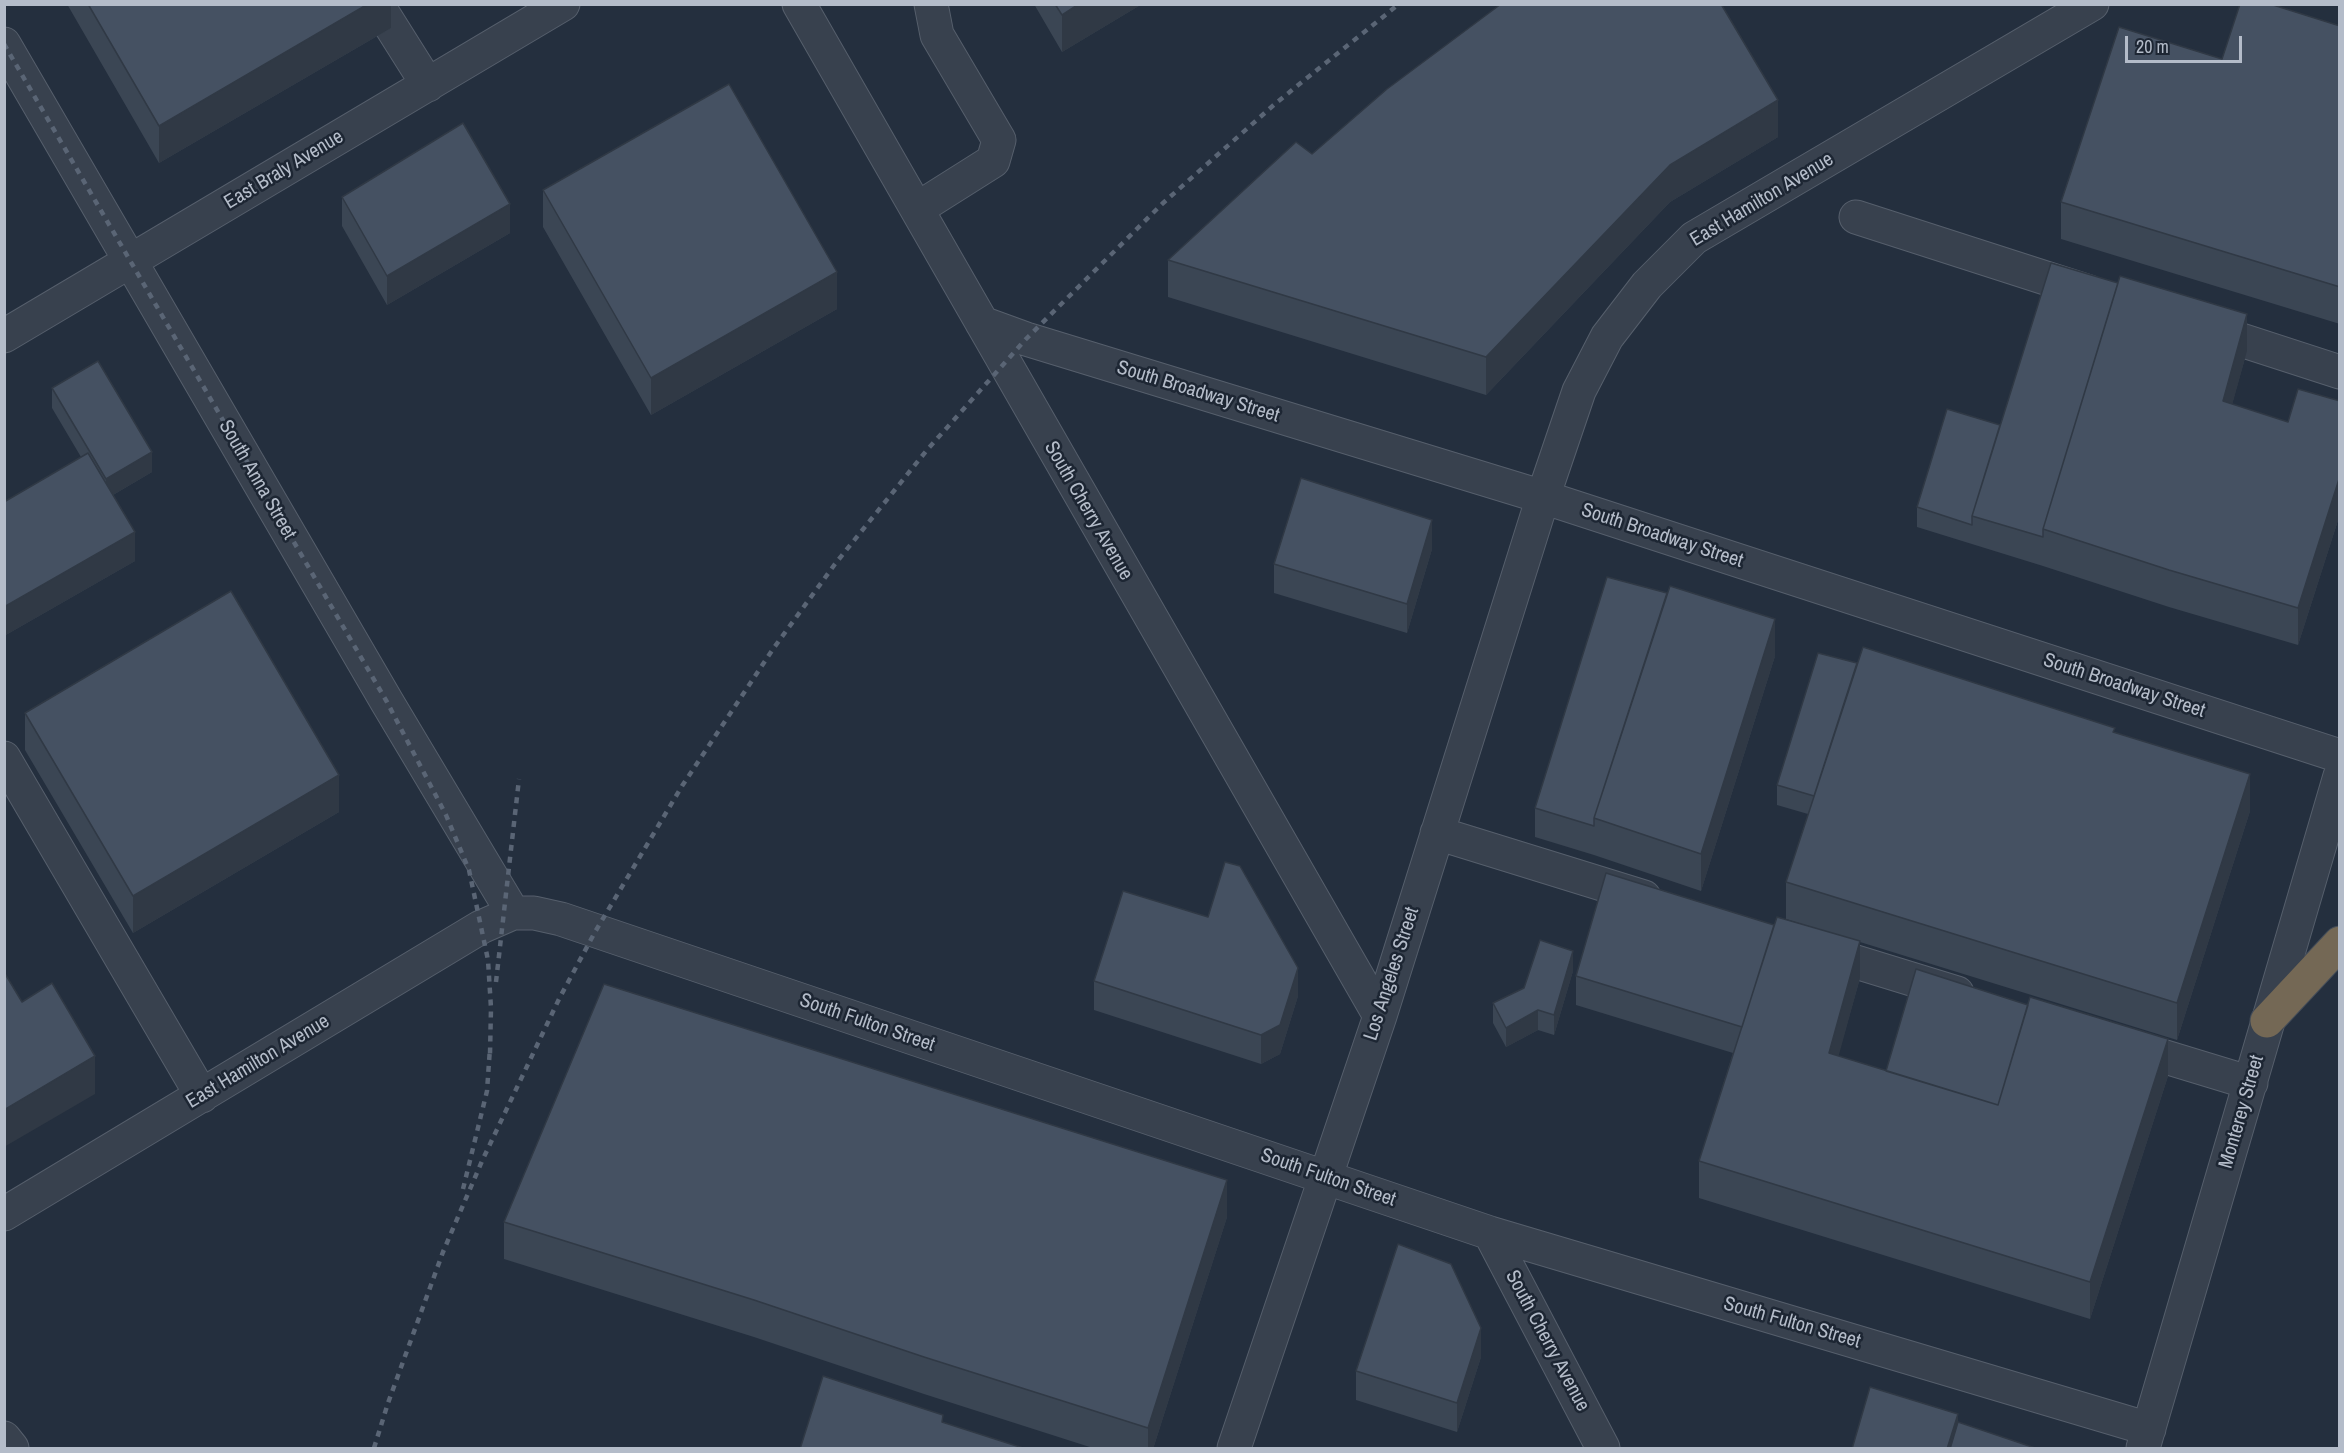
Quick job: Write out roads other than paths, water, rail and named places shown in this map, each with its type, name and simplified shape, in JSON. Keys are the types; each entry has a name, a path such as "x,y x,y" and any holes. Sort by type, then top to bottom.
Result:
{"highway":[{"path":"2267,1021 2340,943"}],"street":[{"path":"377,4 428,85"},
{"name":"East Braly Avenue","path":"4,336 563,4"},
{"name":"South Cherry Avenue","path":"799,4 1003,363 1380,1016"},
{"path":"917,209 993,160 999,140 937,35 931,4"},
{"name":"East Hamilton Avenue","path":"1543,497 1579,391 1607,337 1647,285 1694,238 2092,4"},
{"name":"South Anna Street","path":"4,44 513,913"},
{"path":"1856,217 2115,300"},
{"path":"2171,318 2340,372"},
{"name":"South Broadway Street","path":"982,323 1026,339 1543,497 2340,756"},
{"name":"Los Angeles Street","path":"1234,1449 1380,1016 1543,497"},
{"path":"4,758 202,1096"},
{"name":"Monterey Street","path":"2146,1439 2340,776"},
{"path":"1437,833 1678,907"},
{"name":"East Hamilton Avenue","path":"4,1214 482,927 513,913"},
{"name":"South Fulton Street","path":"513,913 534,913 561,919 1490,1233 2146,1439"},
{"path":"1792,942 1987,1002"},
{"path":"2102,1038 2251,1083"},
{"name":"South Cherry Avenue","path":"1490,1233 1603,1449"},
{"path":"4,1438 12,1449"}],"railway":[{"path":"374,1448 443,1252 482,1161 559,999 595,932 682,786 773,649 835,564 927,450 1026,339 1162,204 1276,103 1399,4"},
{"path":"4,44 387,702 446,815 469,870 488,960 491,1008 490,1054"},
{"path":"496,982 519,779"},
{"path":"463,1189 487,1091 490,1048"}]}
